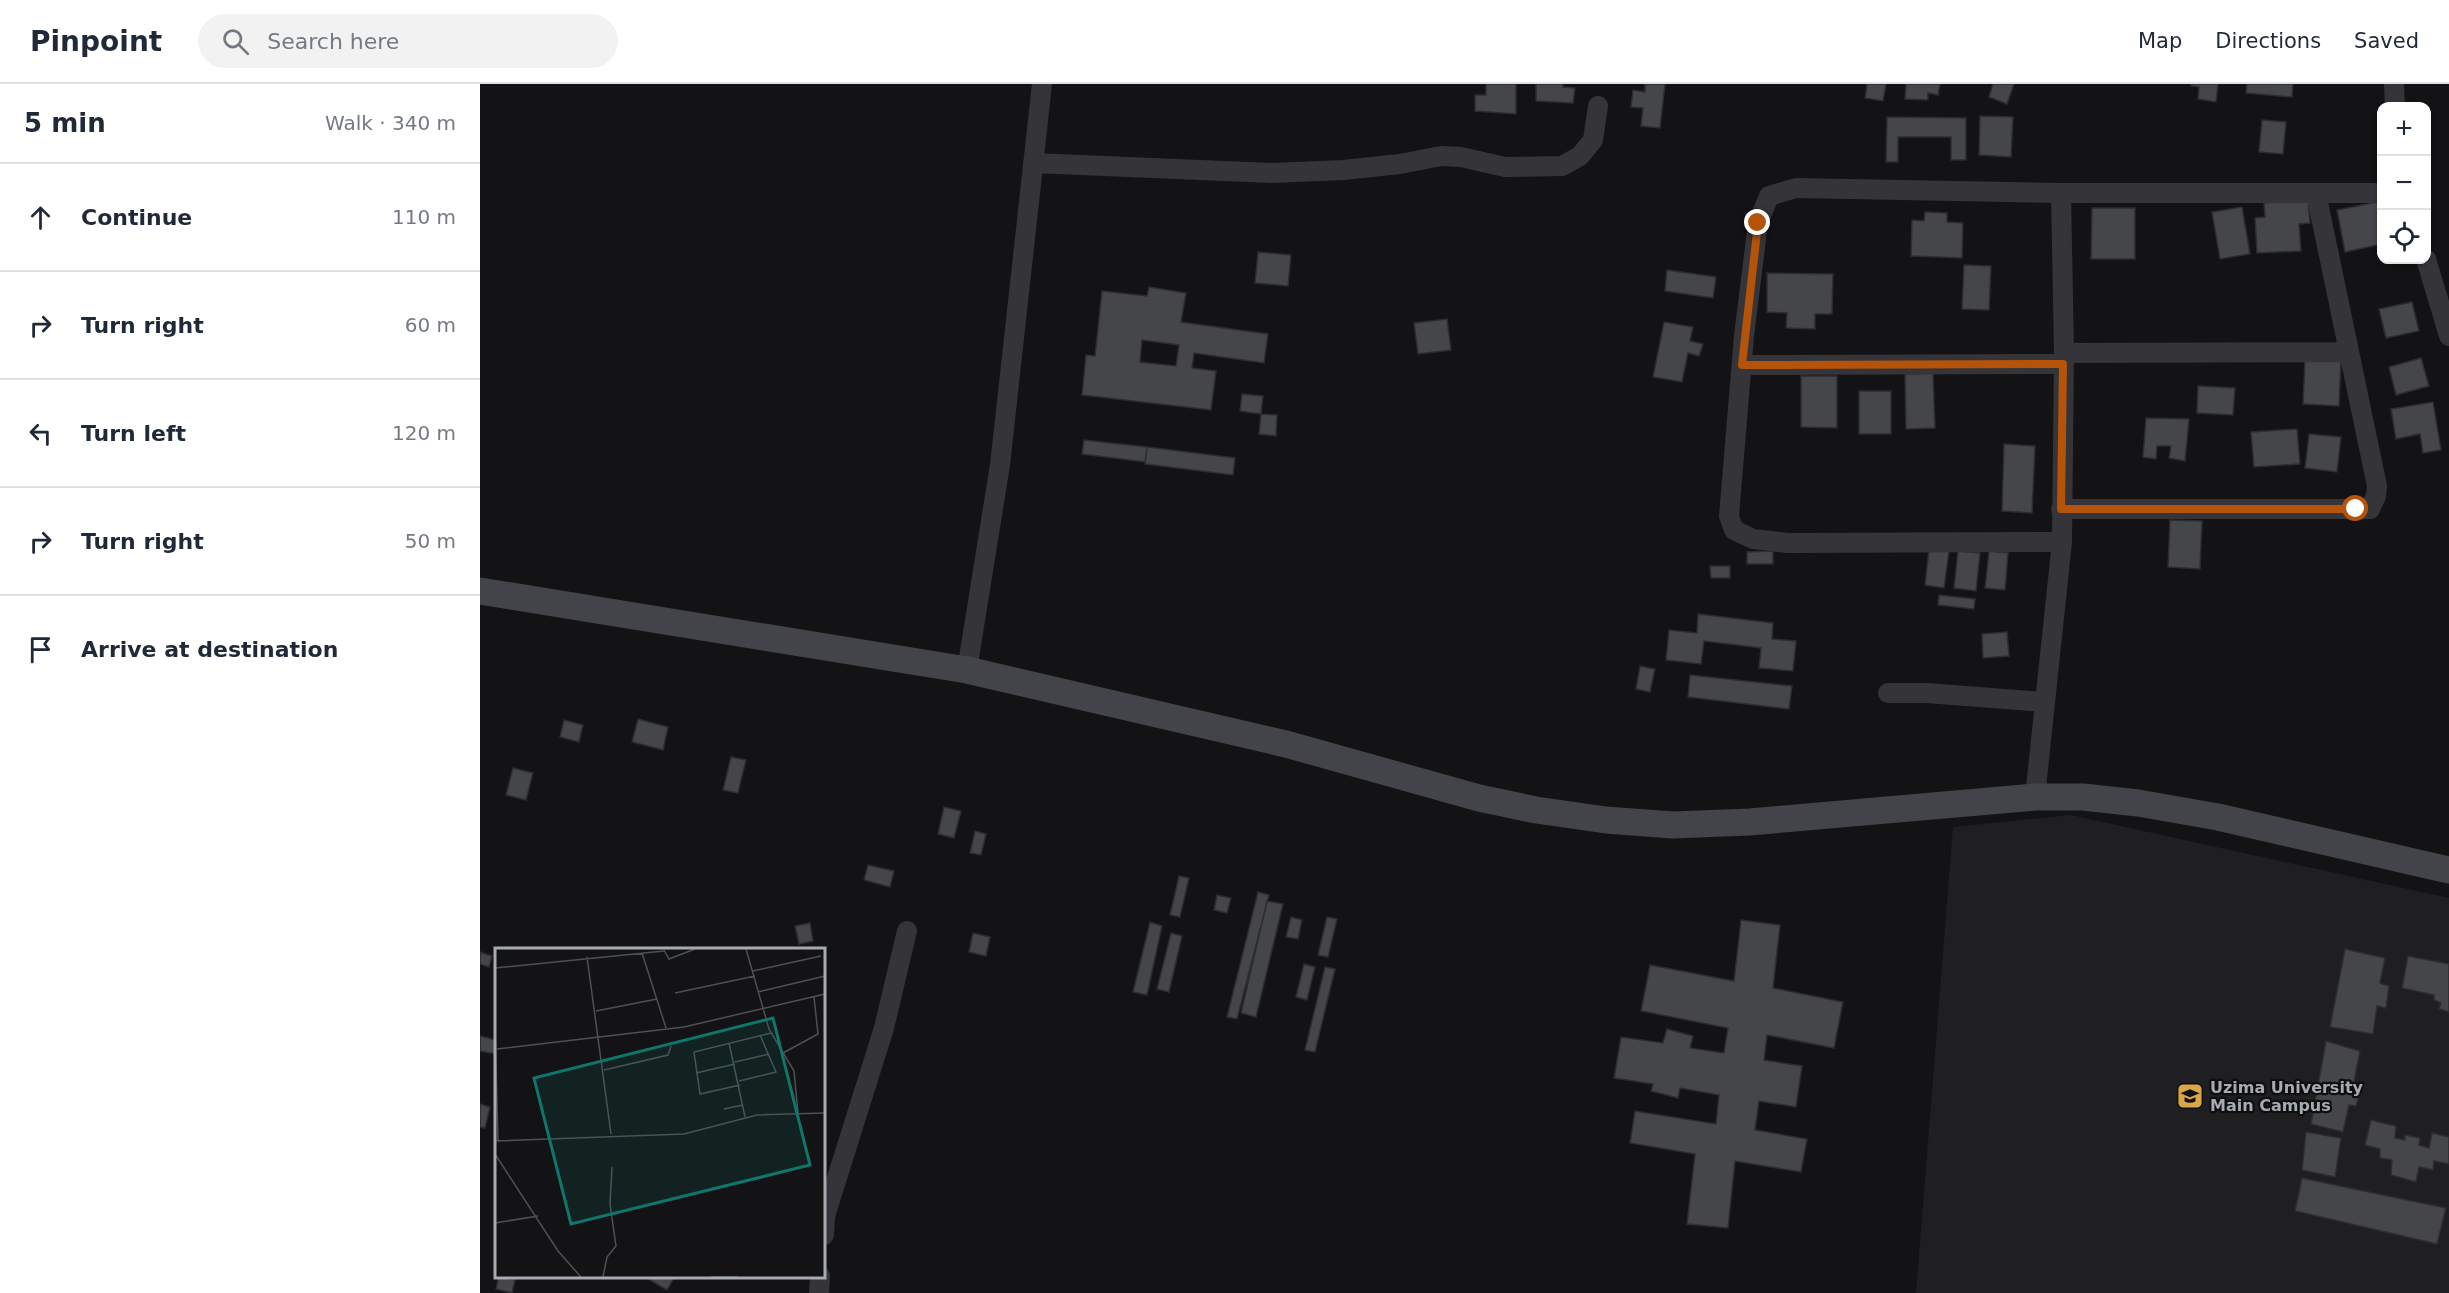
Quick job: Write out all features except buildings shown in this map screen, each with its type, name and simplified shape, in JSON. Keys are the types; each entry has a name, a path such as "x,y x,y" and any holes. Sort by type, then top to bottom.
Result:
{"main road":[{"path":"480,591 966,670 1286,744 1479,798 1536,810 1606,820 1673,825 1750,822 2035,797 2083,798 2138,803 2207,814 2449,870"}],"street":[{"path":"966,670 1000,465 1042,84"},
{"path":"2394,84 2395,102"},
{"path":"1033,163 1272,173 1343,170 1400,164 1441,156 1461,157 1505,167 1563,166 1580,156 1593,140 1598,106"},
{"path":"2062,542 1788,543 1753,540 1734,530 1729,516 1742,365 1758,223 1769,196 1796,188 2061,193 2377,193"},
{"path":"2035,797 2062,542 2064,358 2061,193"},
{"path":"2061,509 2370,509 2376,496 2377,486 2316,193"},
{"path":"2428,264 2449,336"},
{"path":"1742,365 2349,352"},
{"path":"1888,693 1947,694 2045,702"},
{"path":"825,1216 884,1028 907,931"},
{"path":"819,1293 820,1278"}],"shaded area":[{"name":"Uzima University Main Campus","path":"2071,815 2449,898 2449,1293 1916,1293 1953,827"}],"place":[{"name":"Uzima University Main Campus","path":"2190,1096"}],"route":[{"path":"1758,223 1742,365 2063,364 2061,509 2356,509"}]}
